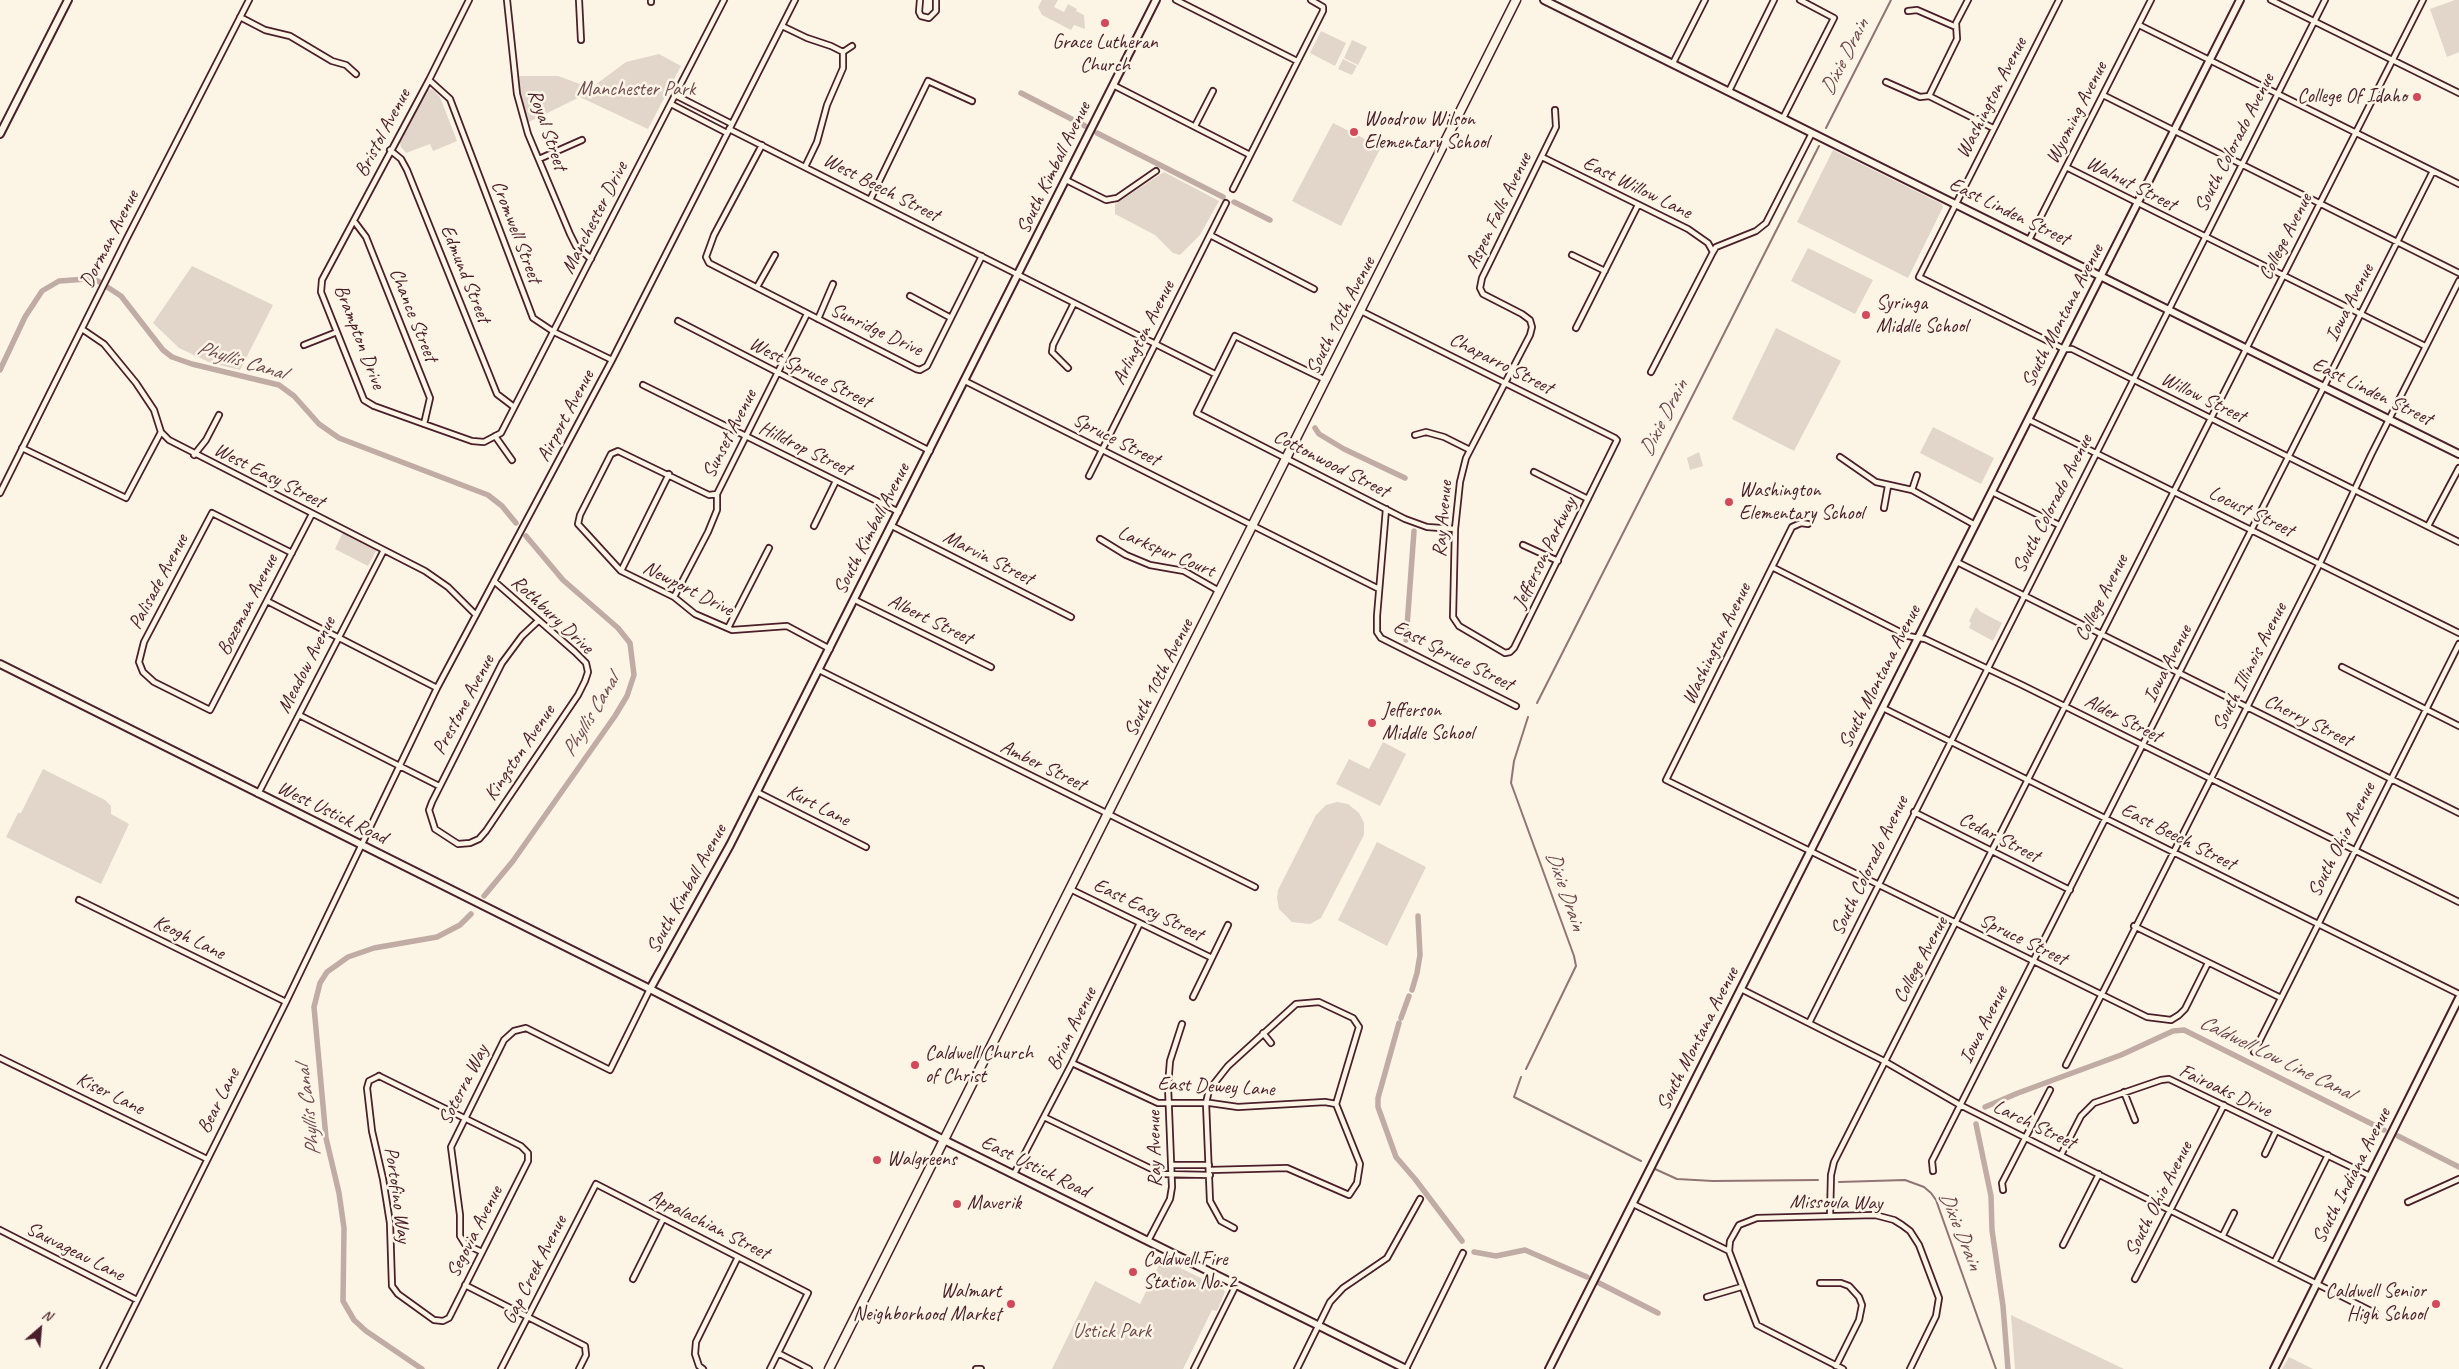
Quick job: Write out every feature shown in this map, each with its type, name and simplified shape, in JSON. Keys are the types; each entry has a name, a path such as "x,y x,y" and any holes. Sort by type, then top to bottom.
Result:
{"main road":[{"path":"0,134 68,0"},
{"name":"South Kimball Avenue","path":"650,989 730,845 900,512 1156,0"},
{"name":"South 10th Avenue","path":"829,1369 1516,0"},
{"name":"East Linden Street","path":"1544,0 2459,454"},
{"name":"South Montana Avenue","path":"1550,1369 2240,0"},
{"name":"West Ustick Road","path":"0,664 650,989"},
{"name":"East Ustick Road","path":"650,989 944,1140 1406,1369"},
{"name":"South Indiana Avenue","path":"2274,1369 2459,998"}],"street":[{"name":"Dorman Avenue","path":"0,493 103,284 249,0"},
{"name":"Bristol Avenue","path":"322,280 390,150 430,80 469,0"},
{"name":"Royal Street","path":"507,0 517,94 528,134 570,234 583,254 591,259"},
{"path":"579,0 581,40"},
{"name":"Manchester Drive","path":"496,436 500,433 554,332 724,0"},
{"name":"Airport Avenue","path":"361,845 437,688 612,360 795,0"},
{"path":"920,0 919,12 921,16 929,18 936,11 936,0"},
{"path":"1176,0 1298,61"},
{"path":"1233,189 1298,61 1323,7 1312,0"},
{"path":"1673,63 1705,0"},
{"path":"1729,91 1774,0"},
{"path":"1783,118 1834,18 1800,0"},
{"path":"1928,96 1957,39 1956,27 1968,0"},
{"name":"Washington Avenue","path":"1933,284 1919,277 1954,204 2059,0"},
{"name":"Wyoming Avenue","path":"2029,240 2151,0"},
{"path":"2271,0 2459,93"},
{"name":"South Colorado Avenue","path":"1809,1023 1986,668 2325,0"},
{"name":"College Avenue","path":"1830,1216 1831,1175 1834,1162 1884,1061 1956,925 2210,418 2423,0"},
{"path":"1908,11 1917,10 1956,27"},
{"path":"240,17 265,30 290,36 332,61 346,65 356,74"},
{"path":"2139,25 2459,184"},
{"path":"782,26 843,52"},
{"path":"843,52 852,46"},
{"path":"805,167 818,142 827,105 843,68 843,52"},
{"name":"Cromwell Street","path":"430,80 450,99 533,318 554,332 612,360"},
{"path":"870,200 928,81 972,101"},
{"path":"1886,82 1920,97 1928,96 1993,128"},
{"path":"1113,85 1250,155"},
{"path":"1195,126 1213,91"},
{"name":"West Beech Street","path":"675,95 729,128 1019,275"},
{"path":"2103,95 2459,273"},
{"name":"West Beech Street","path":"671,104 729,128"},
{"name":"Aspen Falls Avenue","path":"1505,383 1530,335 1532,327 1530,320 1483,294 1480,288 1482,278 1556,127 1555,110"},
{"path":"1651,372 1716,247 1756,231 1766,224 1812,133"},
{"path":"539,159 582,140"},
{"name":"Sunridge Drive","path":"762,145 714,235 706,257 709,264 807,314 920,370 927,366 982,256"},
{"name":"Edmund Street","path":"390,150 401,159 408,170 498,394 514,407"},
{"name":"East Willow Lane","path":"1542,157 1688,228 1708,243 1713,252"},
{"name":"Walnut Street","path":"2066,167 2204,238 2425,346"},
{"path":"1066,180 1106,200 1117,198 1156,171"},
{"name":"Iowa Avenue","path":"1933,1171 1932,1161 1960,1105 2433,171"},
{"name":"Arlington Avenue","path":"1089,476 1226,203"},
{"path":"1576,328 1638,205"},
{"name":"Chance Street","path":"354,222 366,237 430,398 424,424"},
{"path":"1210,235 1314,289"},
{"path":"757,288 775,255"},
{"path":"1572,255 1605,271"},
{"path":"1019,275 1215,374 1235,336 1326,380"},
{"name":"Brampton Drive","path":"322,280 321,292 364,400 374,406 472,441 484,442 496,436"},
{"name":"South Illinois Avenue","path":"2066,1065 2134,926 2247,708 2425,346 2459,281"},
{"path":"818,319 833,284"},
{"name":"Willow Street","path":"1933,284 2064,349 2072,350 2459,542"},
{"path":"910,296 952,318"},
{"path":"1068,368 1052,352 1053,345 1074,303"},
{"name":"Chaparro Street","path":"1361,311 1615,438 1617,440 1614,450"},
{"name":"Sunset Avenue","path":"674,597 708,532 717,510 717,494 807,314"},
{"name":"West Spruce Street","path":"678,321 930,451"},
{"path":"22,448 126,498 161,432 154,410 136,383 104,344 82,329"},
{"path":"304,344 337,332"},
{"name":"Cottonwood Street","path":"1215,374 1197,413 1386,509 1427,527 1455,529"},
{"name":"Spruce Street","path":"965,381 1253,527"},
{"name":"Ray Avenue","path":"1492,646 1459,626 1453,617 1455,529 1460,482 1470,450 1505,383"},
{"name":"Hilldrop Street","path":"643,384 745,437 900,512"},
{"path":"194,455 206,440 219,415"},
{"name":"Locust Street","path":"2028,420 2320,562 2459,633"},
{"name":"West Easy Street","path":"161,432 169,440 194,455 425,570 448,587 476,615"},
{"path":"1415,435 1426,432 1444,437 1470,450"},
{"path":"496,436 512,460"},
{"name":"Jefferson Parkway","path":"1492,646 1505,653 1514,648 1614,450"},
{"name":"Newport Drive","path":"669,474 623,452 614,452 588,499 578,524 621,571 674,597 695,614 728,628 788,626 830,649"},
{"path":"1840,457 1876,482 1912,490 1975,525"},
{"path":"2428,526 2459,468"},
{"path":"1534,472 1588,499"},
{"path":"621,571 669,474 710,495 717,494"},
{"path":"1912,490 1917,475"},
{"path":"814,526 836,481"},
{"path":"1884,508 1888,486"},
{"path":"1992,492 2059,526"},
{"path":"1253,527 1378,589 1386,509"},
{"name":"Palisade Avenue","path":"210,710 154,682 140,668 140,656 144,642 212,513 292,553"},
{"name":"Bozeman Avenue","path":"210,710 312,514"},
{"name":"Washington Avenue","path":"1666,780 1792,527 1798,523 1808,524"},
{"name":"Marvin Street","path":"892,526 1071,617"},
{"name":"Larkspur Court","path":"1100,539 1126,555 1150,565 1184,571 1220,592"},
{"path":"1523,545 1558,562"},
{"path":"728,628 769,548"},
{"name":"Meadow Avenue","path":"258,794 384,550"},
{"name":"Cherry Street","path":"1956,562 2459,813"},
{"name":"Alder Street","path":"1772,567 1908,636 1918,638 1986,668 2065,706 2459,902"},
{"name":"Rothbury Drive","path":"494,580 586,662 588,672"},
{"name":"East Spruce Street","path":"1378,589 1377,632 1381,638 1516,706"},
{"name":"Albert Street","path":"855,600 991,667"},
{"path":"266,601 437,688"},
{"name":"Prestone Avenue","path":"429,810 439,786 502,663 522,636 538,621"},
{"name":"South Ohio Avenue","path":"2254,1052 2279,998 2459,644"},
{"path":"2342,667 2459,726"},
{"name":"Amber Street","path":"819,670 1255,887"},
{"name":"Kingston Avenue","path":"429,810 434,829 443,836 458,844 470,843 480,839 578,694 588,672"},
{"name":"East Beech Street","path":"1883,708 2459,994"},
{"path":"299,715 439,786"},
{"name":"Spruce Street","path":"1666,780 1956,925 2147,1017 2171,1020 2185,1010 2208,963"},
{"name":"Kurt Lane","path":"757,792 866,847"},
{"name":"Cedar Street","path":"1914,812 2070,890"},
{"name":"Bear Lane","path":"103,1369 286,1002 361,845"},
{"name":"East Easy Street","path":"1070,889 1212,958"},
{"name":"Keogh Lane","path":"79,900 286,1002"},
{"name":"Brian Avenue","path":"1014,1174 1072,1063 1140,923"},
{"path":"1193,997 1228,925"},
{"path":"2134,926 2279,998"},
{"name":"South Kimball Avenue","path":"610,1070 650,989"},
{"name":"Larch Street","path":"1741,989 1884,1061 1960,1105 2317,1282 2375,1313"},
{"path":"1172,1166 1210,1170 1287,1168 1349,1196 1357,1183 1360,1164 1336,1104 1359,1027 1353,1018 1319,1002 1307,1001 1296,1004 1228,1066 1210,1090 1206,1102 1210,1170 1210,1201 1221,1221 1234,1228"},
{"name":"Ray Avenue","path":"1148,1241 1170,1199 1173,1176 1169,1104 1170,1061 1182,1024"},
{"name":"Soterra Way","path":"482,1252 465,1244 460,1236 460,1215 450,1156 454,1140 464,1118 504,1040 514,1030 526,1028 610,1070"},
{"path":"1263,1033 1271,1043"},
{"name":"Kiser Lane","path":"0,1058 207,1160"},
{"name":"East Dewey Lane","path":"1072,1063 1158,1103 1206,1102 1238,1107 1325,1102 1336,1104"},
{"name":"Portofino Way","path":"443,1321 434,1320 398,1294 392,1286 390,1223 383,1179 372,1131 367,1088 373,1077 385,1077 464,1118"},
{"name":"Fairoaks Drive","path":"2061,1155 2086,1109 2094,1103 2124,1092 2169,1080 2370,1176"},
{"path":"2003,1190 2002,1183 2050,1090"},
{"path":"2124,1092 2135,1120"},
{"name":"South Ohio Avenue","path":"2135,1279 2224,1105"},
{"path":"1044,1117 1162,1174 1173,1176 1210,1170"},
{"name":"Segovia Avenue","path":"443,1321 449,1318 528,1161 528,1153 521,1146 464,1118"},
{"path":"2264,1154 2276,1131"},
{"path":"2275,1261 2328,1155"},
{"path":"2063,1244 2099,1174"},
{"path":"2408,1202 2459,1179"},
{"name":"Appalachian Street","path":"596,1184 808,1293 778,1353"},
{"name":"Gap Creek Avenue","path":"501,1369 596,1184"},
{"path":"1296,1369 1330,1302 1343,1288 1387,1258 1420,1199"},
{"path":"1633,1204 1729,1251 1741,1287 1757,1325 1842,1369"},
{"path":"2223,1235 2234,1213"},
{"name":"Missoula Way","path":"1729,1251 1734,1232 1739,1225 1758,1218 1830,1216 1885,1217 1894,1220 1910,1231 1919,1245 1939,1298 1936,1316 1910,1369"},
{"path":"633,1278 663,1218"},
{"name":"Sauvageau Lane","path":"0,1230 137,1300"},
{"path":"1406,1369 1463,1253"},
{"path":"699,1368 695,1354 696,1342 738,1257"},
{"path":"1820,1283 1841,1283 1849,1286 1859,1297 1862,1305 1859,1320 1836,1366"},
{"path":"465,1284 585,1346 586,1355 579,1369"},
{"path":"1194,1369 1236,1285"},
{"path":"1707,1298 1741,1287"},
{"path":"770,1369 778,1353 809,1369"}],"green space":[{"path":"1042,0 1058,0 1054,7 1064,12 1068,4 1077,9 1076,11 1084,15 1085,29 1074,25 1071,30 1042,15 1038,7"},
{"path":"2459,0 2459,52 2447,57 2430,9"},
{"path":"1321,31 1346,43 1335,66 1310,53"},
{"path":"1352,40 1367,47 1358,65 1344,58"},
{"name":"Manchester Park","path":"659,54 681,66 648,129 580,97 529,122 522,103 519,76 558,76 591,88 626,62"},
{"path":"1343,59 1357,66 1352,75 1338,69"},
{"path":"432,89 440,97 457,141 433,151 430,144 406,153 401,147 399,140 425,90"},
{"path":"1333,123 1381,147 1341,226 1292,201"},
{"path":"1833,150 1942,204 1943,207 1908,278 1797,222"},
{"path":"1164,172 1219,201 1200,235 1180,255 1173,253 1155,235 1115,214 1115,204"},
{"path":"1808,248 1873,280 1855,314 1791,281"},
{"path":"192,266 273,305 240,370 211,363 179,348 153,323"},
{"path":"1776,328 1841,361 1794,451 1732,419"},
{"path":"1933,427 1994,458 1981,484 1920,453"},
{"path":"1699,452 1703,466 1690,470 1687,458"},
{"path":"343,532 377,549 368,566 335,549"},
{"path":"1976,607 1981,612 2002,623 1993,641 1969,628 1971,623 1969,621"},
{"path":"1383,742 1406,754 1380,806 1336,784 1349,759 1369,769"},
{"path":"43,769 105,800 111,806 111,814 129,824 101,884 6,837 18,813 21,813"},
{"path":"1337,802 1348,804 1359,813 1364,823 1364,835 1321,918 1310,924 1292,922 1279,909 1278,890 1316,815 1326,805"},
{"path":"1377,842 1426,867 1387,946 1338,920"},
{"name":"Ustick Park","path":"1162,1259 1223,1289 1225,1292 1217,1311 1212,1310 1183,1369 1052,1369 1095,1281 1140,1304"},
{"path":"2011,1315 2124,1369 2015,1369"},
{"path":"2289,1357 2313,1369 2282,1369"}],"waterway":[{"name":"Dixie Drain","path":"1826,128 1891,0"},
{"name":"Caldwell Low Line Canal","path":"1021,93 1087,127"},
{"name":"Caldwell Low Line Canal","path":"1097,133 1223,197"},
{"name":"Dixie Drain","path":"1537,703 1819,146"},
{"name":"Caldwell Low Line Canal","path":"1234,202 1270,220"},
{"name":"Phyllis Canal","path":"0,370 25,317 42,291 59,281 87,279 98,281 121,296 163,350 172,357 192,364 279,385 294,396 319,424 339,438 488,495 502,506 516,523"},
{"name":"Caldwell Low Line Canal","path":"1315,428 1319,434 1344,449 1405,478"},
{"name":"Caldwell Low Line Canal","path":"1406,640 1414,531"},
{"name":"Phyllis Canal","path":"484,896 513,861 615,716 627,696 634,675 630,643 618,628 563,580 526,536"},
{"name":"Dixie Drain","path":"1526,1069 1576,966 1511,783 1514,761 1528,717"},
{"name":"Phyllis Canal","path":"422,1369 366,1331 354,1320 343,1301 344,1228 339,1193 326,1138 314,1007 320,983 327,972 348,957 374,948 437,937 460,925 471,914"},
{"name":"Caldwell Low Line Canal","path":"1412,990 1420,955 1418,916"},
{"name":"Caldwell Low Line Canal","path":"1401,1018 1409,996"},
{"name":"Caldwell Low Line Canal","path":"1399,1023 1378,1098 1378,1107 1396,1157 1462,1241"},
{"name":"Caldwell Low Line Canal","path":"1985,1107 2121,1055 2173,1031 2184,1030 2384,1130"},
{"name":"Dixie Drain","path":"1521,1077 1514,1097 1641,1161"},
{"name":"Caldwell Low Line Canal","path":"1976,1124 1991,1196 1992,1230 2003,1306 2008,1369"},
{"name":"Caldwell Low Line Canal","path":"2398,1136 2459,1167"},
{"name":"Dixie Drain","path":"1655,1169 1677,1179 1713,1181 1818,1180"},
{"name":"Dixie Drain","path":"1839,1182 1905,1180 1924,1187 1931,1193 1936,1200 1996,1369"},
{"name":"Caldwell Low Line Canal","path":"1474,1252 1496,1256 1525,1250 1587,1277"},
{"name":"Caldwell Low Line Canal","path":"1599,1283 1658,1313"}],"place":[{"name":"Grace Lutheran Church","path":"1105,23"},
{"name":"College Of Idaho","path":"2417,97"},
{"name":"Woodrow Wilson Elementary School","path":"1354,132"},
{"name":"Syringa Middle School","path":"1866,315"},
{"name":"Washington Elementary School","path":"1729,502"},
{"name":"Jefferson Middle School","path":"1372,723"},
{"name":"Caldwell Church of Christ","path":"915,1065"},
{"name":"Walgreens","path":"877,1160"},
{"name":"Maverik","path":"957,1204"},
{"name":"Caldwell Fire Station No. 2","path":"1133,1272"},
{"name":"Walmart Neighborhood Market","path":"1011,1304"},
{"name":"Caldwell Senior High School","path":"2436,1304"}]}
